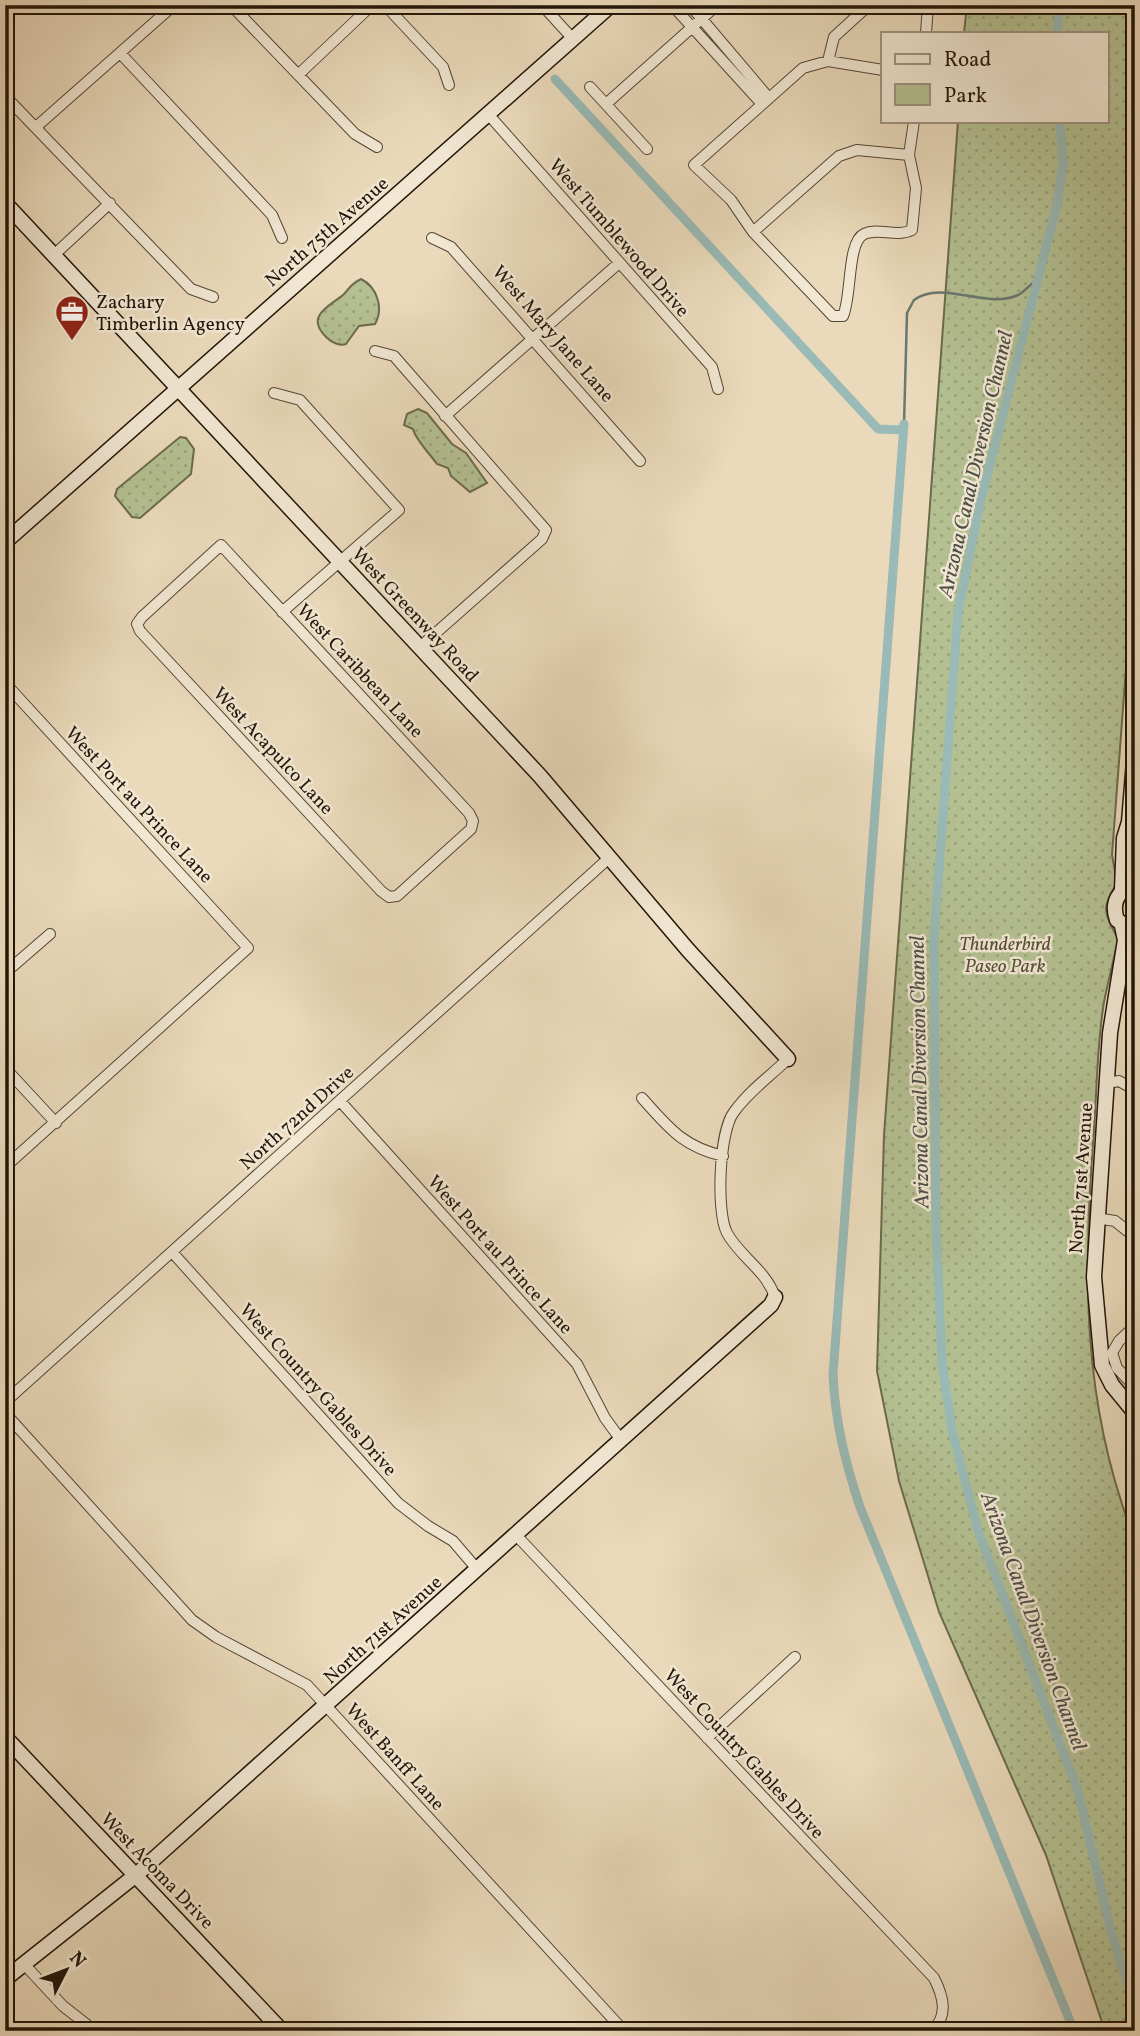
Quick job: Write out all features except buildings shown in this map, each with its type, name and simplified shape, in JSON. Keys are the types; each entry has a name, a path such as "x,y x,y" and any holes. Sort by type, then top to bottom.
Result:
{"street":[{"path":"36,127 174,5"},
{"path":"231,5 355,134 377,147"},
{"path":"298,75 372,5"},
{"path":"386,5 443,66 450,85"},
{"path":"542,5 573,38"},
{"name":"North 75th Avenue","path":"5,542 611,5"},
{"path":"672,5 733,75 764,100"},
{"path":"690,5 744,66 764,100"},
{"path":"606,104 718,5"},
{"path":"828,61 834,37 869,5"},
{"path":"926,32 928,5"},
{"path":"120,53 272,215 282,238"},
{"path":"881,70 828,61 803,68 694,165 731,200 753,232 833,316 843,316 849,303 853,248 858,237 867,232 904,234 912,230 916,188 909,155 914,122"},
{"path":"733,75 744,66"},
{"path":"590,87 647,149"},
{"path":"5,96 191,289 213,297"},
{"name":"West Tumblewood Drive","path":"488,114 712,367 718,389"},
{"path":"753,232 839,156 858,150 909,155"},
{"name":"West Greenway Road","path":"5,203 540,776 609,858 788,1059"},
{"path":"54,255 110,203"},
{"name":"West Mary Jane Lane","path":"432,239 452,247 640,461"},
{"path":"445,416 619,263"},
{"path":"375,351 394,356 546,530 542,539 420,648"},
{"path":"274,393 300,400 399,510 282,612"},
{"name":"West Caribbean Lane","path":"137,624 221,545 469,813 473,821 471,829 397,896 389,897"},
{"name":"West Acapulco Lane","path":"137,624 149,641 389,897"},
{"name":"West Port au Prince Lane","path":"5,683 248,948 56,1123"},
{"path":"1135,749 1129,822 1135,867"},
{"path":"1128,887 1124,838 1129,822"},
{"name":"North 72nd Drive","path":"5,1402 609,858"},
{"name":"North 71st Avenue","path":"1107,1359 1094,1277 1096,1218 1105,1083 1116,994 1129,929 1115,912 1117,897 1128,887"},
{"path":"5,973 50,934"},
{"name":"North 71st Avenue","path":"1116,994 1135,944"},
{"path":"775,1297 769,1282 725,1229 721,1216 723,1156 726,1127 732,1113 788,1059"},
{"path":"5,1068 56,1123 5,1167"},
{"path":"1105,1083 1127,1083 1135,1090"},
{"path":"642,1098 680,1139 698,1150 723,1156"},
{"name":"West Port au Prince Lane","path":"340,1101 577,1364 605,1418 621,1440"},
{"path":"1096,1218 1115,1221 1135,1237"},
{"name":"West Country Gables Drive","path":"172,1252 398,1503 453,1541 477,1569"},
{"name":"North 71st Avenue","path":"5,1979 136,1875 771,1305 775,1297"},
{"path":"1135,1326 1119,1340 1107,1359 1112,1385 1135,1413"},
{"path":"1107,1359 1135,1387"},
{"name":"West Banff Lane","path":"5,1413 192,1620 216,1637 307,1685 624,2031"},
{"name":"West Country Gables Drive","path":"516,1535 934,1978 944,1999 937,2025 932,2031"},
{"path":"707,1738 795,1657"},
{"name":"West Acoma Drive","path":"5,1737 282,2031"},
{"path":"23,1963 64,2006 95,2031"}],"green space":[{"name":"Thunderbird Paseo Park","path":"967,5 1135,5 1135,548 1112,855 1117,883 1106,905 1107,917 1118,939 1100,1034 1090,1183 1088,1287 1095,1388 1104,1439 1117,1489 1135,1540 1135,2031 1105,2031 1046,1855 939,1612 899,1481 877,1371 884,1135 958,122 1108,122 1108,32 964,32"},
{"path":"361,279 375,293 379,305 378,318 375,324 359,326 346,344 336,344 320,329 319,317"},
{"path":"418,409 427,413 452,444 466,453 487,483 470,492 451,476 448,468 437,464 413,429 404,425 407,414"},
{"path":"180,437 186,438 194,449 191,474 140,518 132,517 115,496 117,489"}],"waterway":[{"name":"Arizona Canal Diversion Channel","path":"1057,32 1060,5"},
{"path":"555,79 878,429 903,430"},
{"name":"Arizona Canal Diversion Channel","path":"1060,122 1063,164 1057,205 980,503 958,612 934,938 936,1225 942,1363 952,1430 978,1531 1078,1791 1111,1931 1135,2007"},
{"path":"904,424 907,313 914,300 925,294 938,292 1006,299 1020,294 1035,281"},
{"path":"904,424 833,1374 834,1391 842,1441 860,1507 1074,2031"}],"place":[{"name":"Zachary Timberlin Agency","path":"72,342"}]}
